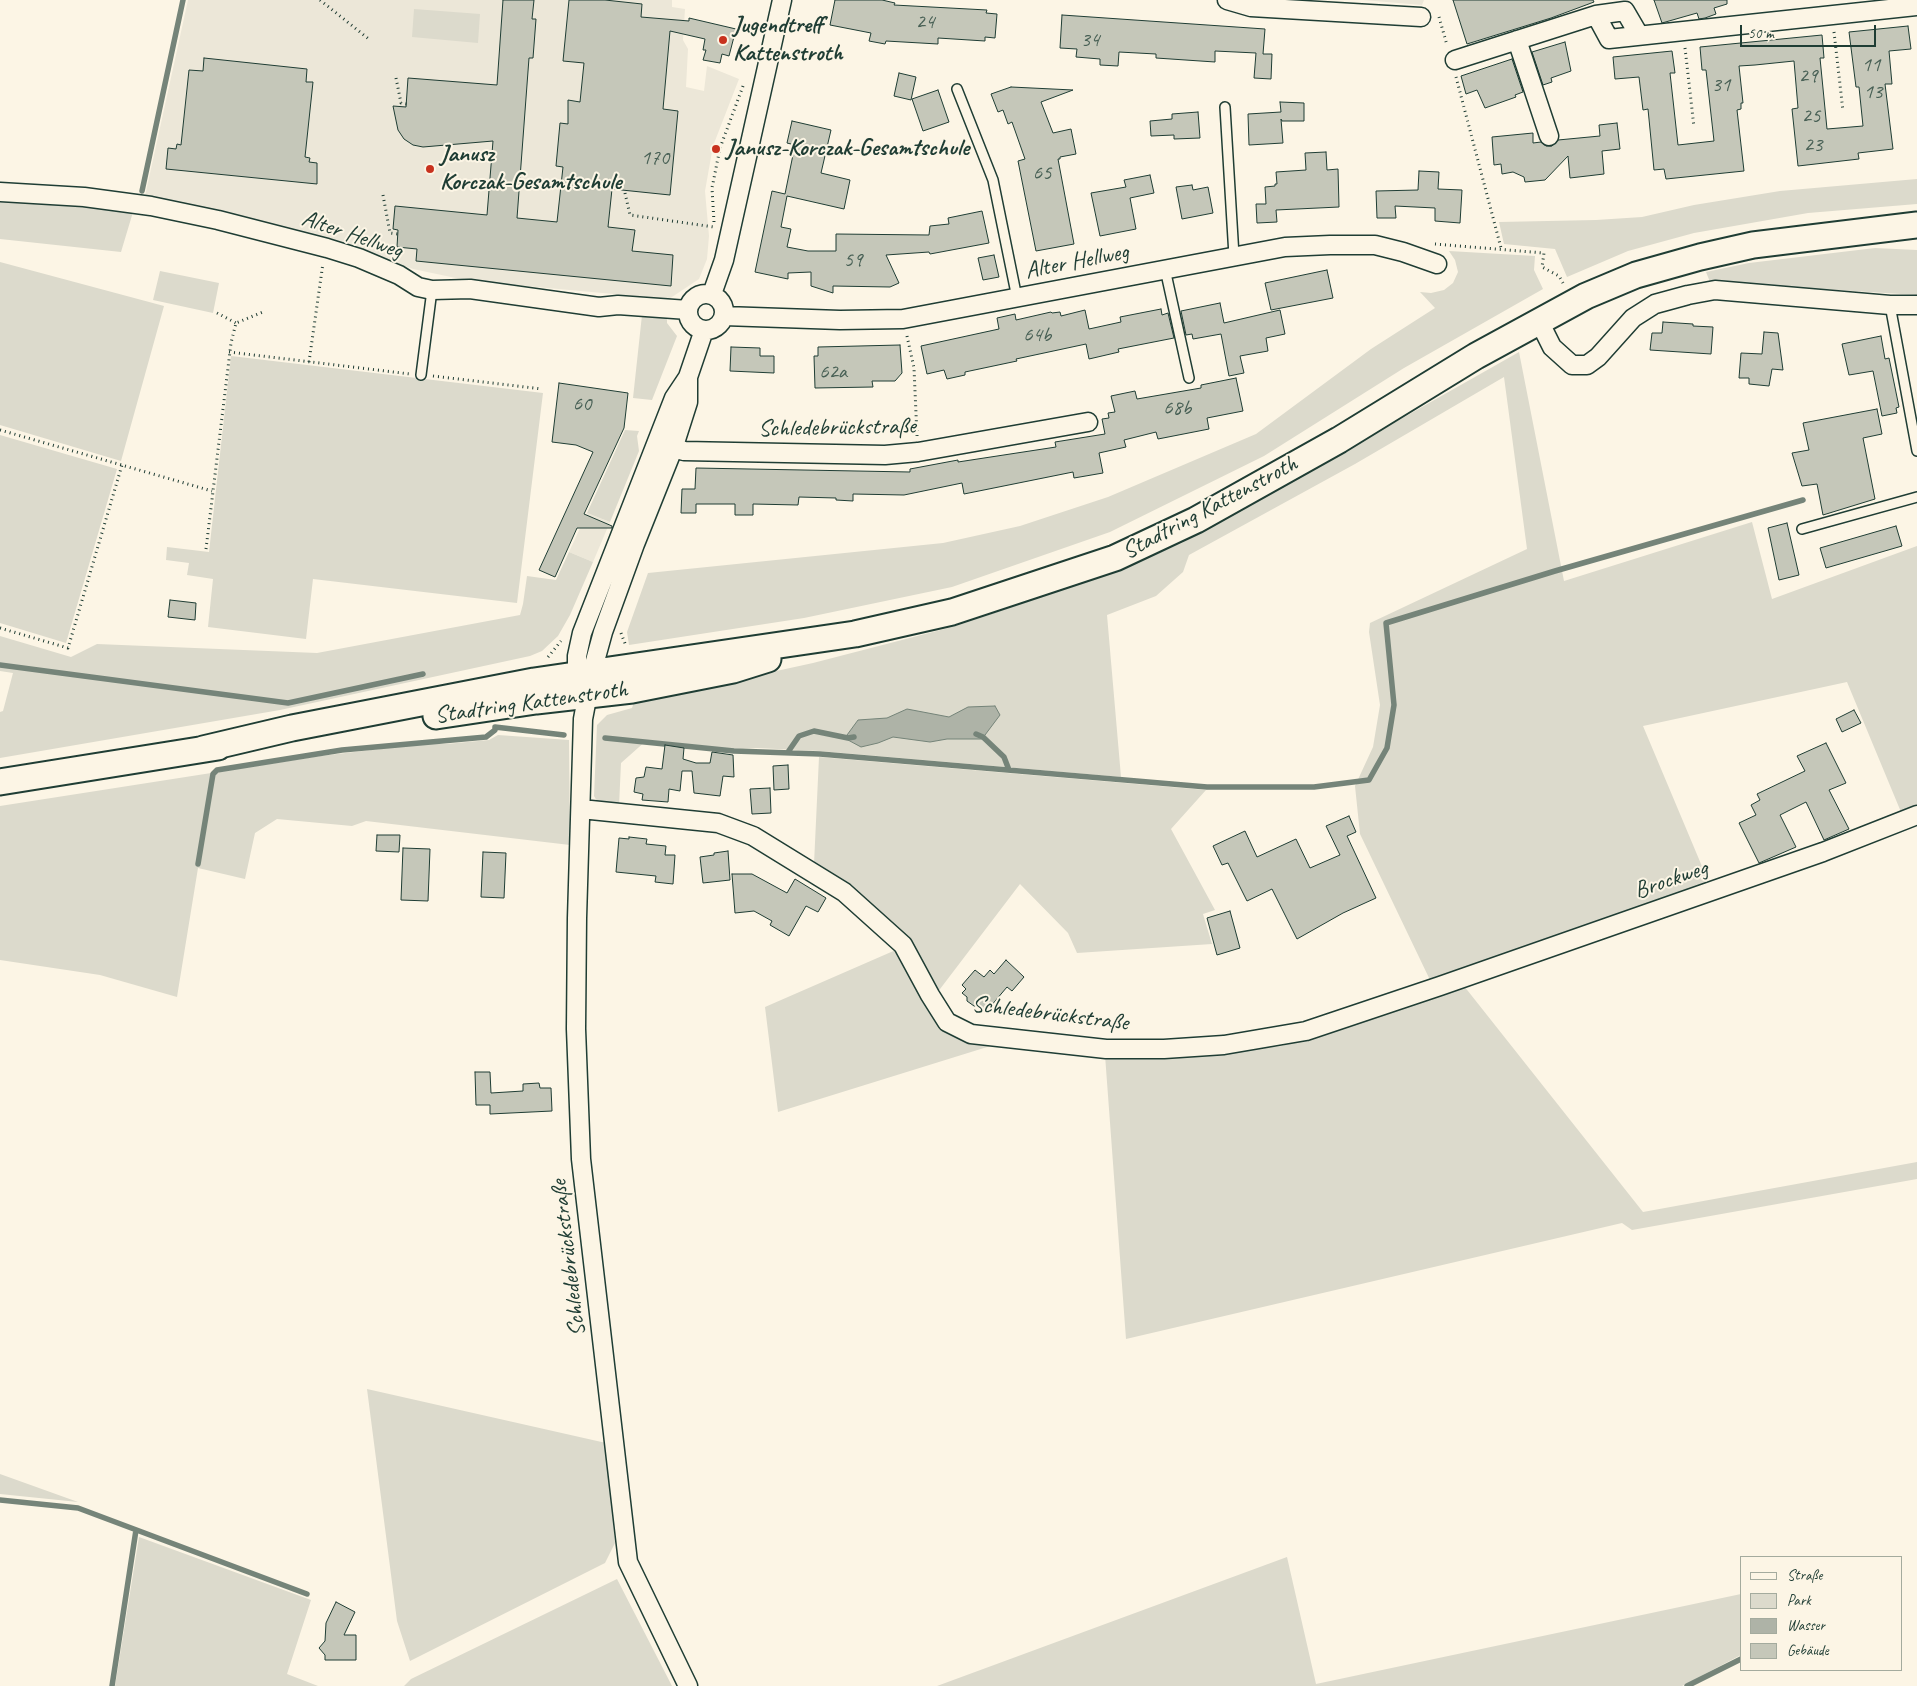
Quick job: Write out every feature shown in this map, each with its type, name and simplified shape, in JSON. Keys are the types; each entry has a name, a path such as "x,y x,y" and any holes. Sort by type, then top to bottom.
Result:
{"main road":[{"name":"Stadtring Kattenstroth","path":"0,782 203,749 292,728 534,680 583,691 952,612 1116,558 1213,511 1338,440 1476,356 1586,296 1636,275 1700,257 1753,245 1917,225"},
{"name":"Stadtring Kattenstroth","path":"1809,237 1917,236"}],"street":[{"path":"712,294 724,260 782,0"},
{"path":"1227,0 1251,8 1421,17"},
{"path":"1596,15 1609,39 1917,6"},
{"path":"1452,61 1596,15 1625,11 1639,35"},
{"path":"1517,40 1549,136"},
{"name":"Alter Hellweg","path":"0,192 84,197 151,206 218,220 359,258 399,275 418,286 432,290 470,289 599,307 618,305 688,310"},
{"name":"Alter Hellweg","path":"724,316 840,320 903,319 1285,247 1375,245 1403,252 1437,264"},
{"path":"1539,321 1552,347 1565,359 1572,365 1587,365 1598,357 1633,318 1655,304 1715,290 1890,305 1917,305"},
{"path":"712,294 723,305 724,316 722,321 714,328 704,330 694,325 690,320 689,304 696,296 712,294"},
{"name":"Schledebrückstraße","path":"688,1686 628,1562 581,1159 576,1028 577,918 581,808 582,633 665,446 674,398 688,377 704,330"},
{"name":"Schledebrückstraße","path":"665,446 684,451 885,455 918,452 1088,422"},
{"name":"Schledebrückstraße","path":"581,808 718,823 753,836 844,892 904,945 946,1022 971,1034 1106,1049 1164,1049 1224,1045 1306,1031 1440,986"},
{"name":"Brockweg","path":"1440,986 1823,852 1917,815"}],"lane":[{"path":"957,89 993,180 1017,298"},
{"path":"1225,107 1234,256"},
{"path":"1166,269 1188,378"},
{"path":"421,375 432,290"},
{"path":"1890,305 1917,451"},
{"path":"1802,529 1917,497"}],"path":[{"path":"320,0 370,40"},
{"path":"1438,16 1452,61 1501,248"},
{"path":"1833,16 1843,111"},
{"path":"1683,31 1694,127"},
{"path":"396,78 401,103 407,104"},
{"path":"625,193 630,215 714,227"},
{"path":"383,195 390,233 398,234"},
{"path":"1403,252 1416,242 1544,253 1542,267 1559,276 1563,283"},
{"path":"309,362 321,270 327,248"},
{"path":"1555,288 1571,280"},
{"path":"217,314 236,323 263,312"},
{"path":"903,319 914,368 918,452"},
{"path":"206,549 229,352 236,323"},
{"path":"229,352 542,389"},
{"path":"0,430 212,491"},
{"path":"0,628 68,648 122,465"},
{"path":"621,632 627,651"},
{"path":"546,660 563,639"}],"shaded area":[{"name":"Janusz Korczak-Gesamtschule","path":"188,0 672,0 672,7 685,9 683,40 688,49 686,87 704,91 707,66 739,79 713,146 705,191 709,236 707,259 699,279 669,299 470,281 413,269 360,250 219,212 145,196"},
{"path":"1363,0 1424,0 1422,5"},
{"path":"587,513 610,522 593,562 569,552"}],"green space":[{"path":"414,9 480,14 478,43 412,37"},
{"path":"1917,179 1917,204 1808,213 1694,233 1628,251 1567,277 1555,249 1504,244 1499,222 1642,217 1694,205 1780,191"},
{"path":"0,200 133,212 121,252 0,239"},
{"path":"1875,248 1917,250 1917,295 1710,282 1706,272 1749,263"},
{"path":"1449,251 1535,256 1534,270 1543,289 1404,368 1264,456 1110,532 952,587 804,618 629,645 627,632 648,573 943,543 1020,526 1108,497 1256,434 1371,349 1435,308 1420,292 1431,293 1444,290 1453,283 1458,272 1455,260"},
{"path":"0,262 164,306 121,461 0,425"},
{"path":"160,271 219,283 213,313 153,300"},
{"path":"642,315 667,316 667,323 677,336 652,400 633,398"},
{"path":"1519,352 1564,581 1752,522 1772,599 1917,546 1917,806 1901,812 1847,682 1643,726 1709,883 1430,980 1360,834 1355,786 1373,747 1380,705 1369,632 1370,623 1527,549 1504,377 1355,464 1189,555 1183,572 1156,596 1107,615 1121,777 819,751 757,748 735,749 647,740 621,763 619,806 598,803 594,796 597,725 607,715 632,708 634,702 813,663 956,626 1120,570 1182,543"},
{"path":"231,356 543,393 517,603 313,579 306,639 208,627 213,579 187,575 189,563 166,560 167,547 209,552"},
{"path":"625,430 639,431 637,436 639,451 610,522 587,513"},
{"path":"0,435 117,469 66,643 0,623"},
{"path":"569,552 593,562 570,615 558,636 542,651 530,656 280,710 0,758 0,712 3,711 13,673 0,671 0,636 71,657 97,644 317,653 520,615 527,576 556,580"},
{"path":"498,735 569,740 570,845 366,821 352,826 277,819 255,833 245,879 198,868 177,997 100,975 0,960 0,806 320,756 422,744 489,740"},
{"path":"819,757 1206,790 1171,829 1215,910 1203,914 1212,944 1077,953 1068,933 1020,884 937,993 814,864"},
{"path":"898,949 944,1028 1000,1043 778,1112 765,1007"},
{"path":"1464,986 1643,1212 1917,1162 1917,1179 1632,1230 1622,1223 1126,1339 1105,1055 1226,1052 1282,1046"},
{"path":"367,1389 606,1443 615,1543 605,1563 410,1661 397,1621"},
{"path":"0,1474 78,1502 0,1494"},
{"path":"139,1537 311,1600 287,1674 318,1686 115,1686"},
{"path":"1287,1557 1316,1684 1740,1594 1740,1656 1682,1686 937,1686"},
{"path":"617,1579 672,1686 404,1686 411,1679"}],"water":[{"path":"995,706 1000,715 982,739 947,739 930,742 893,737 861,747 848,740 847,735 858,720 887,718 907,709 949,717 968,707"}],"building":[{"path":"503,0 534,0 532,19 536,19 533,58 529,58 517,218 557,222 563,167 556,166 560,123 568,124 568,100 580,102 584,63 563,61 569,0 605,0 642,4 641,17 689,21 689,18 736,29 729,56 722,54 720,63 703,60 706,50 703,50 705,39 670,31 663,109 678,111 670,195 612,189 608,227 635,230 632,251 673,255 671,286 416,261 417,249 397,247 398,230 393,229 395,206 487,215 493,141 423,147 413,145 404,139 398,130 393,106 406,107 408,78 497,85"},
{"path":"835,0 882,0 895,3 894,5 987,10 986,13 997,14 995,38 985,37 985,41 938,38 938,44 886,41 885,44 869,41 871,33 830,25"},
{"path":"1453,0 1593,0 1594,2 1551,18 1467,44"},
{"path":"1654,0 1727,0 1727,4 1714,8 1716,14 1705,18 1699,19 1697,13 1662,23"},
{"path":"1062,15 1265,29 1263,54 1272,54 1271,79 1254,78 1256,53 1215,51 1215,62 1156,58 1156,54 1119,52 1118,66 1100,65 1100,59 1076,57 1077,49 1060,48"},
{"path":"1908,26 1911,49 1889,51 1892,84 1885,84 1893,149 1858,153 1859,159 1798,166 1792,109 1798,108 1794,61 1739,66 1743,103 1741,103 1741,109 1737,110 1744,171 1666,179 1664,169 1654,170 1648,109 1643,110 1639,77 1615,79 1613,57 1672,51 1675,73 1670,73 1678,145 1714,141 1706,70 1702,70 1700,47 1822,35 1824,58 1820,58 1827,129 1863,126 1859,87 1856,87 1849,32"},
{"path":"1565,42 1571,71 1551,78 1552,82 1543,85 1532,52"},
{"path":"204,58 307,69 306,82 313,82 305,157 310,158 309,162 317,163 317,184 166,169 168,148 176,149 177,144 181,145 189,70 203,71"},
{"path":"1512,59 1523,92 1515,95 1516,97 1485,108 1477,90 1466,94 1461,76"},
{"path":"899,73 916,77 911,100 894,96"},
{"path":"1011,87 1073,90 1041,102 1053,133 1071,129 1076,154 1058,159 1074,244 1036,251 1018,161 1025,159 1012,122 1008,124 1003,110 998,112 991,94"},
{"path":"938,90 949,122 923,131 912,99"},
{"path":"1280,102 1304,103 1304,121 1282,121 1281,119 1283,143 1249,145 1248,114 1281,112"},
{"path":"1198,112 1200,138 1174,139 1174,135 1151,136 1150,121 1172,119 1172,114"},
{"path":"792,121 831,130 821,173 850,180 844,209 787,196 781,227 791,229 787,247 808,251 836,251 836,234 929,235 930,226 949,224 948,218 982,211 989,243 930,254 929,252 886,255 899,283 890,287 833,286 833,293 811,286 811,272 788,273 788,279 755,272 772,191 785,194 795,145 787,143"},
{"path":"1617,123 1620,149 1602,151 1604,174 1570,178 1568,156 1545,180 1525,182 1524,177 1513,172 1502,174 1501,164 1494,165 1492,137 1533,133 1533,143 1541,142 1546,146 1552,146 1558,140 1600,136 1599,125"},
{"path":"1326,152 1327,170 1338,169 1339,207 1276,210 1277,222 1257,223 1256,204 1266,204 1265,187 1277,184 1276,172 1306,170 1305,153"},
{"path":"1419,171 1439,172 1438,189 1462,190 1460,223 1435,221 1435,208 1395,206 1396,218 1377,218 1376,191 1418,190"},
{"path":"1150,175 1154,193 1130,198 1136,229 1100,236 1091,193 1126,187 1124,180"},
{"path":"1192,185 1193,190 1208,187 1213,213 1182,219 1176,187"},
{"path":"994,255 999,277 983,280 978,258"},
{"path":"1327,270 1333,298 1271,310 1265,283"},
{"path":"1220,303 1224,323 1280,310 1285,334 1266,338 1268,351 1240,356 1244,373 1229,376 1221,334 1193,339 1192,334 1186,335 1181,311"},
{"path":"1161,309 1162,315 1168,313 1174,338 1118,349 1119,352 1089,359 1086,344 1016,359 1017,361 965,372 965,375 947,379 944,370 927,374 921,346 999,329 997,318 1015,314 1016,320 1051,312 1060,312 1061,316 1085,310 1089,329 1121,322 1120,317"},
{"path":"1663,322 1713,327 1711,354 1650,350 1652,333 1662,333"},
{"path":"1764,332 1778,333 1783,370 1772,369 1769,386 1749,384 1749,378 1739,378 1741,353 1762,354"},
{"path":"1881,336 1885,359 1889,358 1899,407 1896,408 1897,413 1882,416 1873,371 1849,375 1842,344"},
{"path":"900,345 902,373 895,381 872,381 873,387 815,388 814,356 818,356 818,347"},
{"path":"731,347 760,348 760,356 774,356 774,373 730,371"},
{"path":"1236,378 1243,411 1207,418 1209,429 1158,439 1156,432 1124,440 1126,447 1099,453 1103,473 1074,478 1073,472 964,494 962,483 904,495 853,494 853,501 836,500 836,498 799,497 798,505 753,504 753,515 735,515 735,504 696,504 696,513 681,513 682,489 695,489 696,468 910,472 910,469 958,460 958,462 1056,447 1055,442 1105,434 1102,419 1109,418 1108,413 1115,412 1111,396 1135,391 1137,399 1201,388 1201,385"},
{"path":"559,383 628,393 624,428 584,514 612,526 612,528 577,528 555,577 539,570 593,452 576,445 552,442"},
{"path":"1877,409 1882,434 1863,438 1875,499 1823,515 1817,484 1802,486 1792,453 1809,450 1803,423"},
{"path":"1787,523 1799,575 1779,580 1768,528"},
{"path":"1896,526 1902,546 1826,568 1820,548"},
{"path":"170,600 196,603 195,620 168,617"},
{"path":"1854,710 1861,723 1842,732 1836,719"},
{"path":"1826,743 1846,783 1829,790 1849,829 1824,840 1806,802 1780,815 1796,847 1759,863 1739,823 1756,815 1751,805 1760,800 1757,794 1805,771 1797,756"},
{"path":"665,745 684,748 683,759 696,763 710,763 712,752 733,755 734,777 723,776 720,796 694,793 692,771 682,771 680,791 669,789 668,802 642,800 643,794 634,792 636,778 644,777 646,767 662,769"},
{"path":"788,765 789,789 774,790 773,766"},
{"path":"770,788 771,813 752,814 750,789"},
{"path":"1349,816 1356,832 1347,836 1376,898 1343,913 1297,939 1272,889 1247,901 1228,863 1222,865 1213,846 1245,831 1257,857 1296,839 1310,868 1340,855 1326,826"},
{"path":"377,835 400,835 399,852 376,851"},
{"path":"629,837 647,839 646,844 666,846 665,855 675,855 673,884 655,882 656,876 616,872 619,838 629,839"},
{"path":"403,848 430,849 428,901 401,900"},
{"path":"728,851 730,880 703,883 700,857"},
{"path":"483,852 506,853 504,898 481,897"},
{"path":"732,874 752,874 787,893 795,879 826,898 818,912 806,906 789,936 770,925 772,921 754,911 735,913"},
{"path":"1230,911 1240,948 1217,955 1207,918"},
{"path":"1006,960 1024,977 1012,991 1007,987 985,1013 978,1006 974,1006 967,1001 967,997 962,993 966,989 962,985 975,970 984,977 990,970 994,974"},
{"path":"475,1072 490,1072 491,1093 523,1091 523,1084 539,1083 540,1088 551,1088 552,1111 490,1114 490,1105 476,1105"},
{"path":"336,1602 355,1612 344,1635 356,1635 356,1660 325,1660 325,1655 319,1648 325,1641 326,1623"}],"waterway":[{"path":"142,191 183,0"},
{"path":"605,738 734,751 820,754 1207,787 1314,787 1369,780 1387,748 1394,705 1386,623 1555,571 1803,500"},
{"path":"0,665 288,703 423,674"},
{"path":"198,864 213,774 217,770 342,750 486,737 495,730 495,727 564,735"},
{"path":"788,752 799,736 814,731 848,738 854,737"},
{"path":"976,734 983,737 1004,757 1009,770"},
{"path":"0,1500 78,1508 307,1594"},
{"path":"112,1686 136,1530"},
{"path":"1687,1686 1740,1660"}],"place":[{"name":"Jugendtreff Kattenstroth","path":"723,40"},
{"name":"Janusz-Korczak-Gesamtschule","path":"716,149"},
{"name":"Janusz Korczak-Gesamtschule","path":"430,169"}]}
